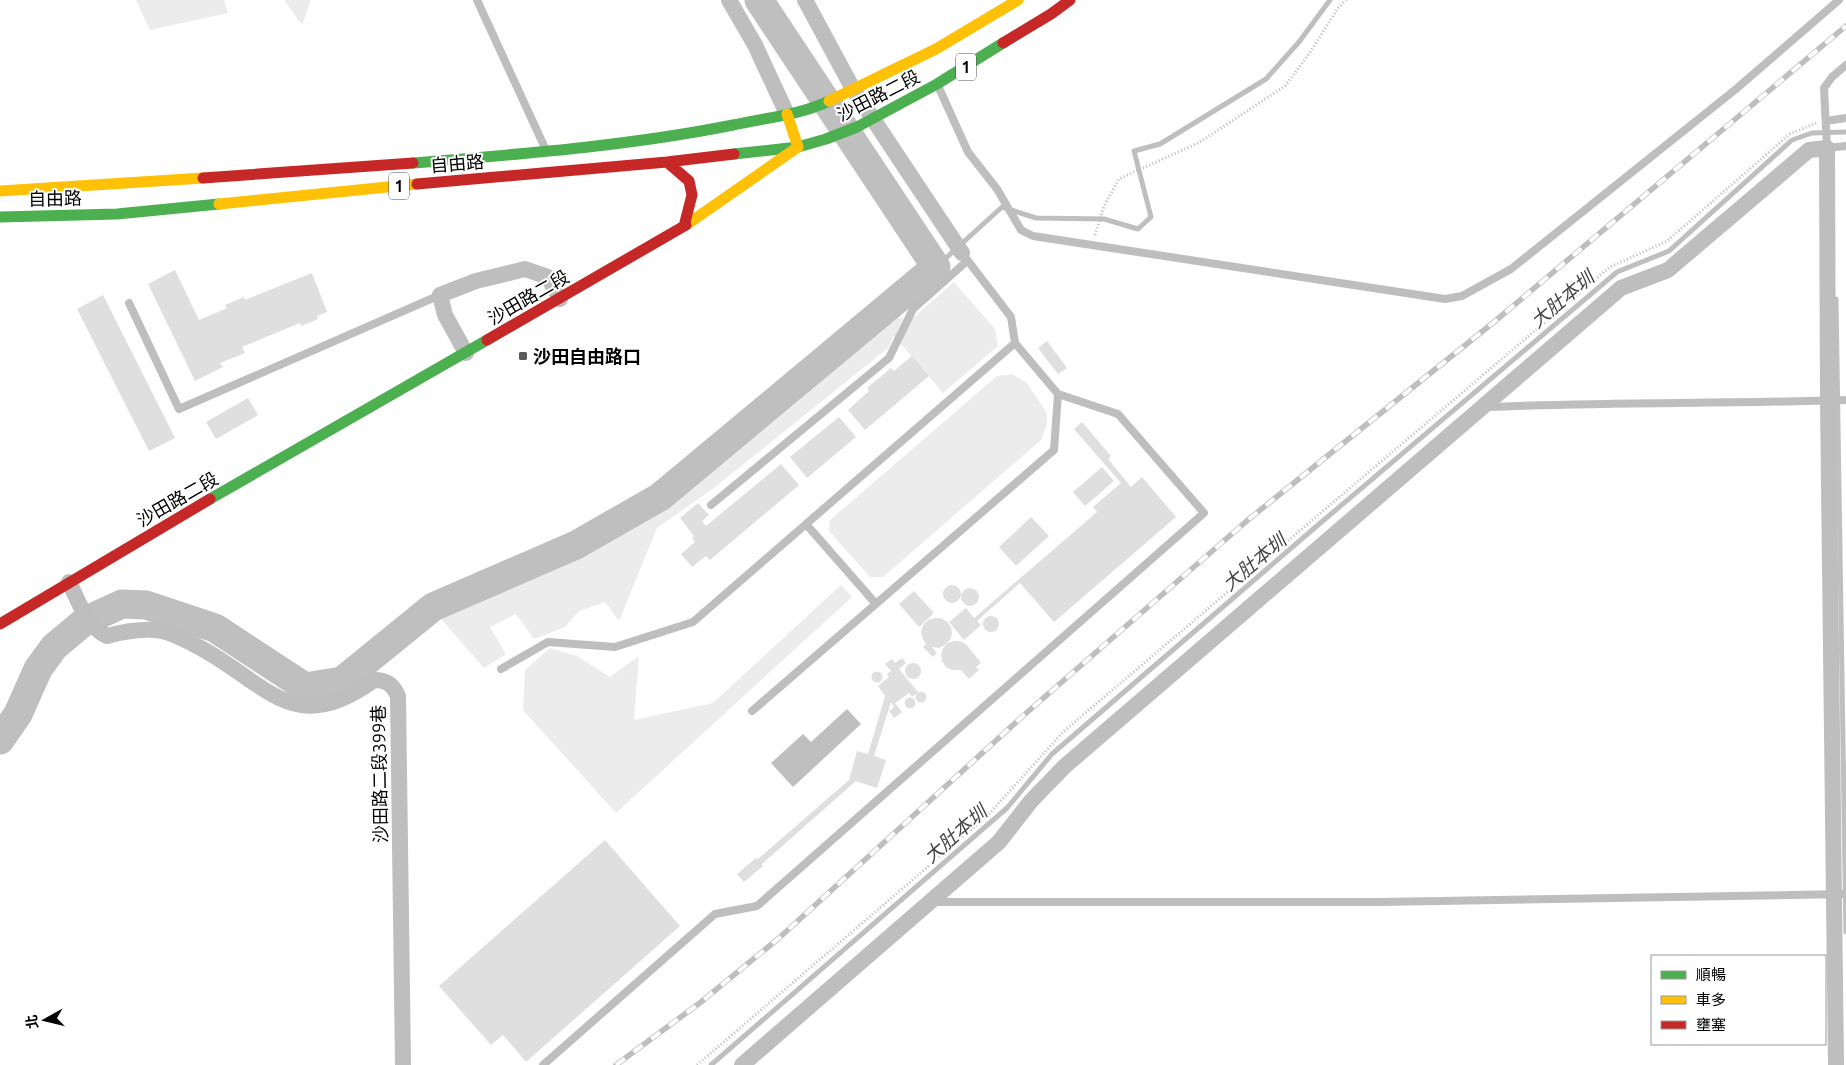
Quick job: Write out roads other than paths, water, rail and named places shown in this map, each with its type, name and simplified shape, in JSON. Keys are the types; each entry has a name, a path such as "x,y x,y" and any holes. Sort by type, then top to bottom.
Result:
{"main road":[{"name":"沙田路二段","path":"787,114 820,105 936,49 1018,0"},
{"name":"沙田路二段","path":"0,624 684,226 798,147 826,139 857,126 938,84 1051,14 1070,0"},
{"name":"自由路","path":"0,191 288,173 546,152 691,133 787,114"},
{"path":"787,114 798,147"},
{"name":"自由路","path":"0,217 117,214 456,180 667,162 798,147"},
{"path":"667,162 688,181 692,195 684,226"}],"street":[{"path":"729,0 755,45 787,114"},
{"path":"805,0 853,89 964,257"},
{"path":"742,1065 999,842 1031,801 1065,766 1621,288 1668,270 1809,150 1827,148 1828,400 1840,894 1836,1065"},
{"path":"466,353 445,315 440,295 476,280 525,269 548,277 560,299"},
{"name":"沙田路二段399巷","path":"70,582 91,624 98,631 107,636 117,633 156,630 174,634 204,650 280,700 310,706 328,704 354,694 374,680 390,683 394,688 398,696 404,1065"}],"lane":[{"path":"477,0 546,152"},
{"path":"938,84 968,152 997,189 1021,230 1032,236 1445,299 1462,296 1511,269 1736,89 1839,0"},
{"path":"1846,65 1832,77 1824,88 1827,148 1846,146"},
{"path":"1826,121 1846,118"},
{"path":"542,1065 716,914 757,906 1204,513 1118,414 1058,394 1015,343 1011,317 964,257 913,309 889,358 711,505"},
{"path":"129,303 179,409 440,295"},
{"path":"501,669 548,642 615,647 693,622 1015,343"},
{"path":"752,712 1054,450 1058,394"},
{"path":"1483,407 1846,400"},
{"path":"806,524 876,604"},
{"path":"928,902 1382,902 1840,894"}],"waterway":[{"path":"0,740 18,714 38,669 54,647 85,621 122,604 146,605 215,628 305,687 342,681 433,607 576,545 660,497 936,267 759,0"},
{"path":"936,267 1002,207 1036,218 1104,219 1138,229 1151,217 1134,151 1160,144 1266,79 1299,42 1330,0"},
{"name":"大肚本圳","path":"711,1065 1007,808 1052,754 1318,525 1617,272 1669,251 1792,140 1812,133 1846,132"},
{"path":"1836,299 1846,932"}],"railway":[{"path":"616,1065 701,1002 779,938 1024,715 1249,519 1494,322 1846,26"}],"place":[{"name":"沙田自由路口","path":"523,356"}]}
